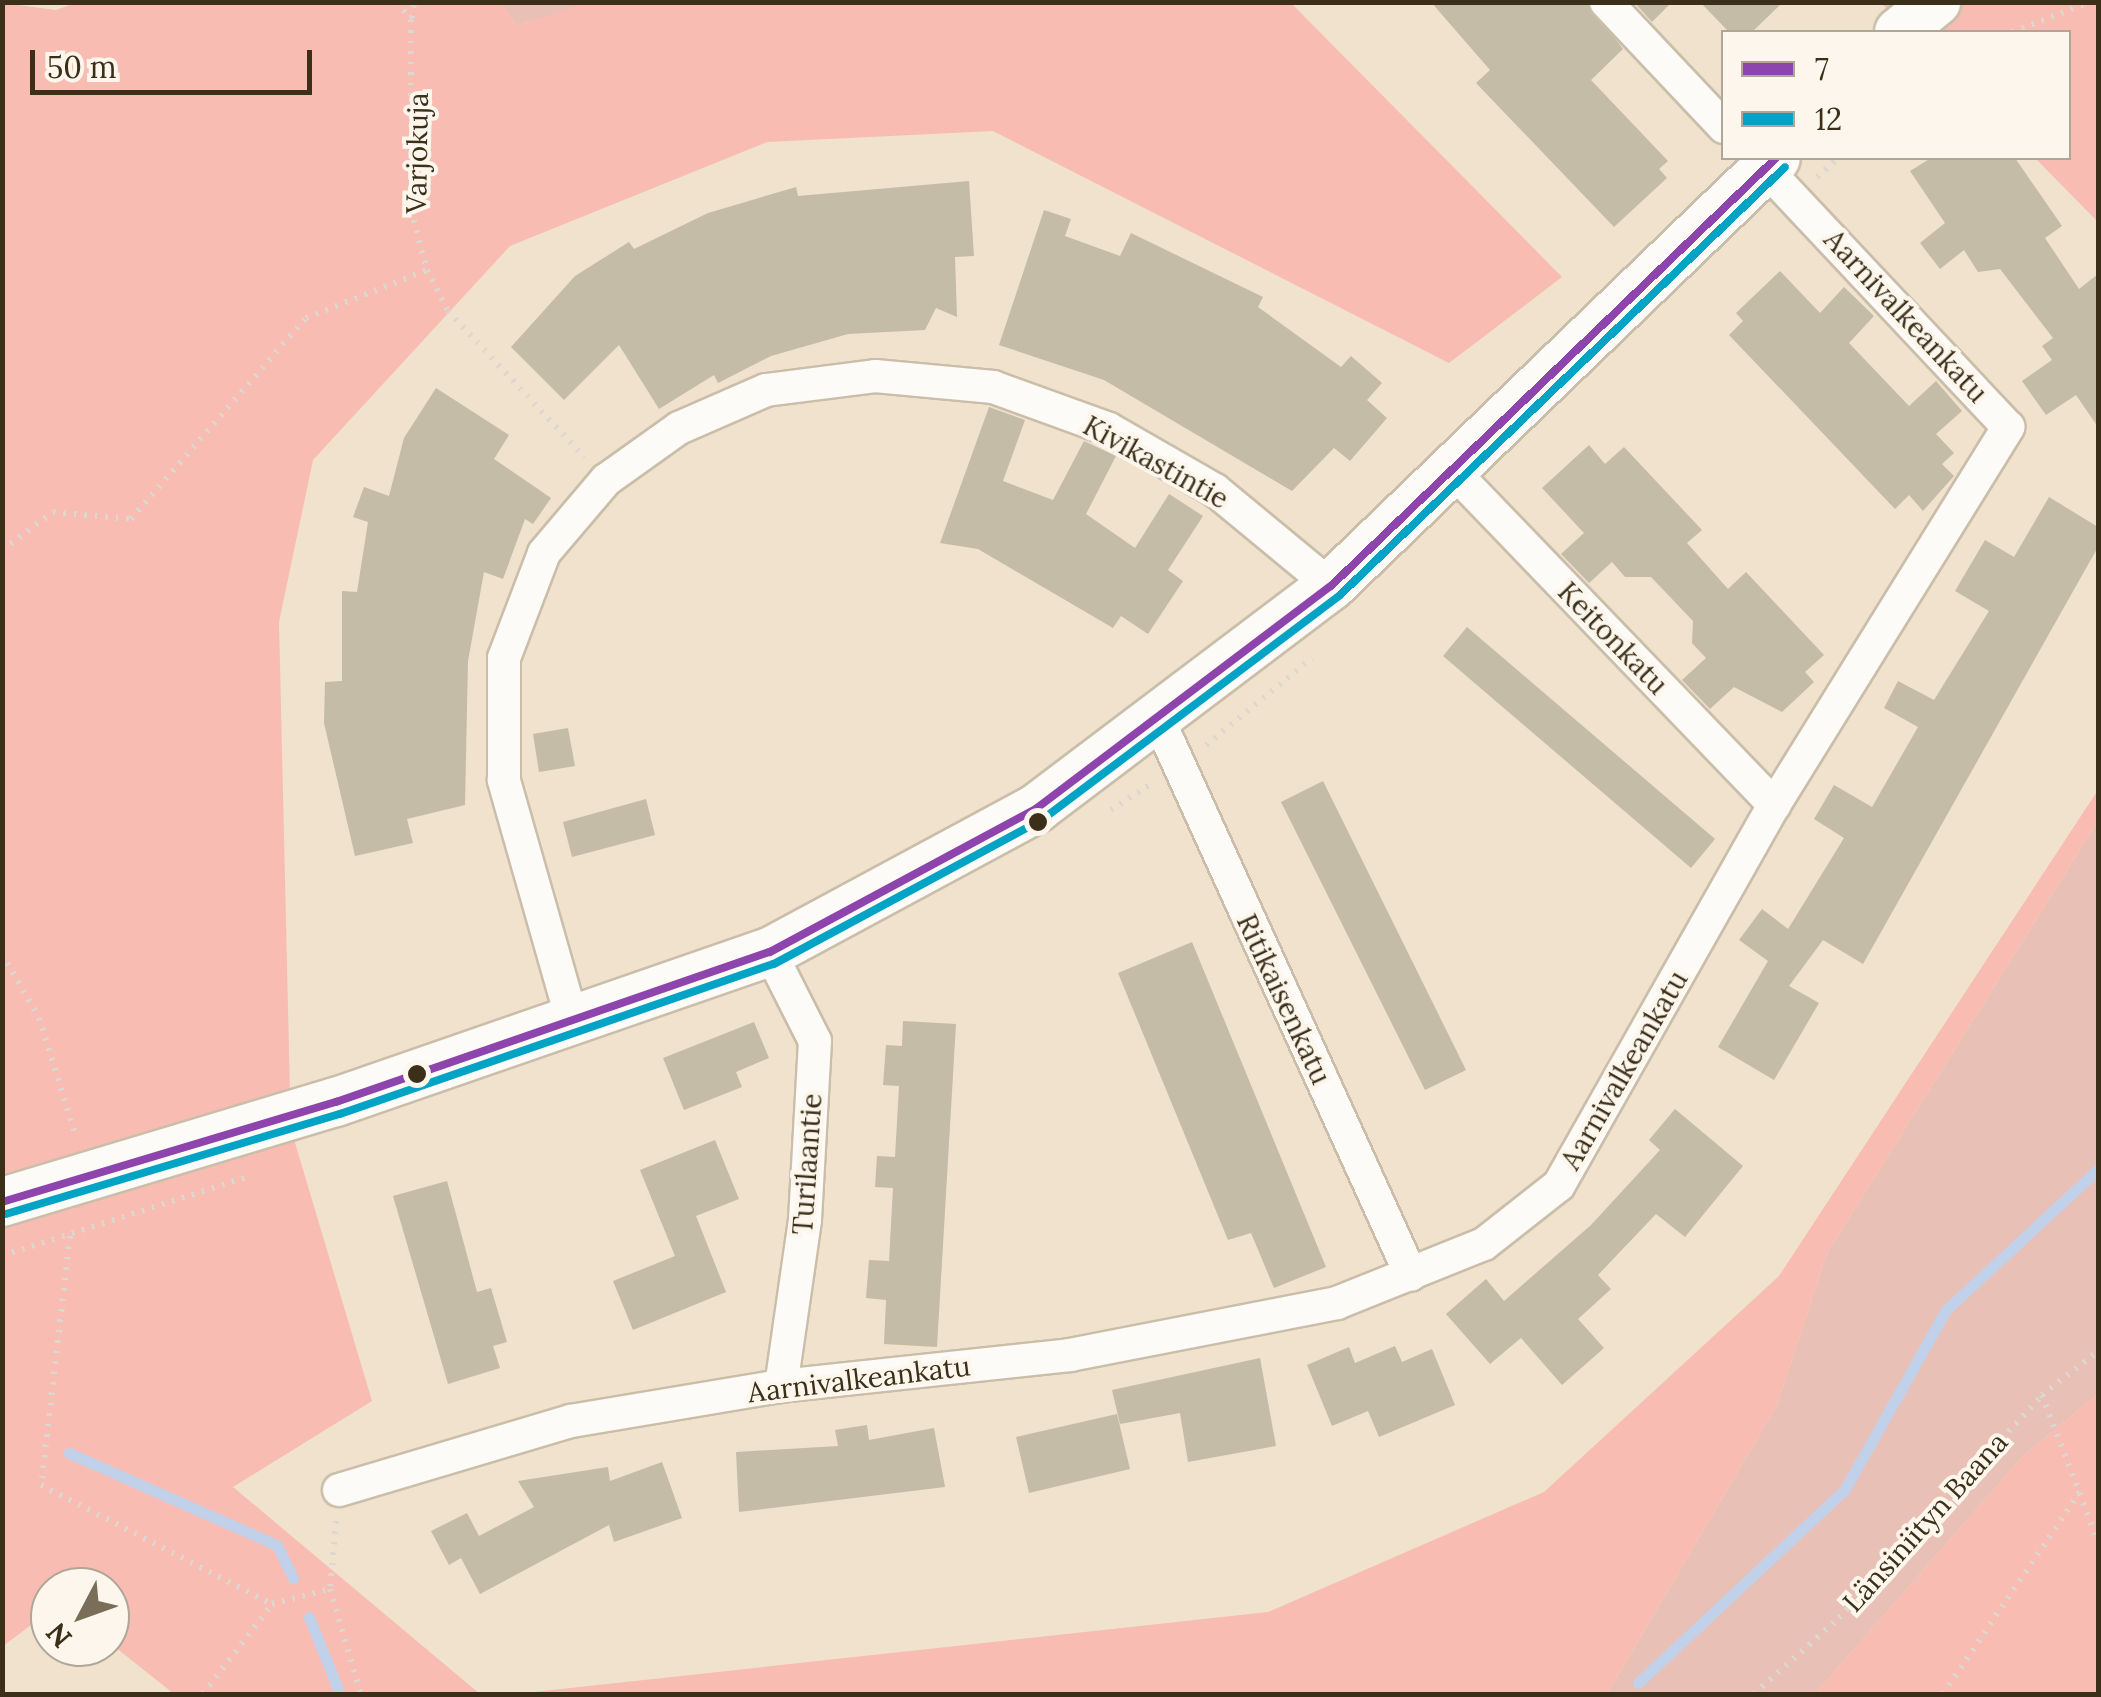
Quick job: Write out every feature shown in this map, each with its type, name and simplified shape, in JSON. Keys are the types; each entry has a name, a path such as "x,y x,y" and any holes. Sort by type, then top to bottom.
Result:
{"street":[{"path":"1606,2 1721,124"},
{"path":"1901,30 1936,2"},
{"path":"2,1202 573,1023 770,952 1037,808 1160,723 1331,586 1766,161"},
{"name":"Aarnivalkeankatu","path":"339,1490 571,1421 781,1386 1070,1355 1336,1303 1484,1244 1559,1185 1774,805 2008,426 1766,161"},
{"name":"Kivikastintie","path":"573,1023 504,780 504,658 544,553 606,480 679,428 766,390 875,376 993,387 1109,429 1215,490 1331,586"},
{"name":"Keitonkatu","path":"1452,470 1774,805"},
{"name":"Ritikaisenkatu","path":"1160,723 1411,1275"},
{"name":"Turilaantie","path":"770,952 814,1041 805,1220 781,1386"}],"path":[{"path":"397,2 412,20"},
{"name":"Varjokuja","path":"414,2 411,210 427,270 448,311 606,480"},
{"path":"2017,30 2090,2"},
{"path":"2,550 54,512 132,519 306,318 427,270"},
{"path":"2,954 39,1018 79,1145"},
{"path":"60,1150 94,1140"},
{"path":"70,1236 41,1485 272,1604"},
{"name":"Länsiniityn Baana","path":"1754,1694 1839,1618 2042,1395 2098,1351"},
{"path":"2042,1395 2098,1542"},
{"path":"339,1490 330,1589 361,1694"},
{"path":"1943,1694 2080,1492"},
{"path":"204,1694 272,1604 330,1589"}],"shaded area":[{"path":"78,2 502,2 516,26 587,2 1291,3 1562,277 1449,363 993,131 767,142 510,246 313,460 279,622 290,1094 293,1136 372,1401 233,1487 480,1694 174,1694 130,1659 130,1567 30,1567 30,1626 3,1646 3,3 56,10"},
{"path":"502,3 587,3 516,26"},
{"path":"1881,3 2098,3 2098,222 2037,160 2071,160 2071,30 1909,30"},
{"path":"2098,790 2098,821 1827,1253 1777,1405 1607,1694 515,1694 1268,1612 1544,1492 1779,1276"},
{"path":"2098,821 2098,1394 2024,1455 1815,1694 1607,1694 1777,1405 1827,1253"},
{"path":"2098,1394 2098,1694 1815,1694 2024,1455"}],"building":[{"path":"1431,2 1587,2 1623,49 1591,80 1668,161 1659,169 1667,178 1614,227 1476,83 1490,70"},
{"path":"1634,2 1672,2 1652,22"},
{"path":"1700,2 1783,2 1754,30 1727,30"},
{"path":"1928,160 2016,160 2062,226 2045,238 2079,289 2098,274 2098,427 2076,395 2046,415 2022,381 2052,360 2042,346 2053,338 2000,269 1978,272 1964,250 1940,269 1920,243 1945,223 1910,171"},
{"path":"969,181 974,256 955,257 957,317 936,308 925,330 848,334 771,356 718,383 714,375 659,409 619,345 564,400 511,347 575,276 629,242 634,249 708,213 796,187 798,196"},
{"path":"1044,210 1071,219 1065,236 1120,256 1131,233 1263,297 1258,307 1341,367 1351,356 1382,383 1367,400 1387,418 1350,461 1334,448 1292,491 1104,380 999,345"},
{"path":"1780,271 1820,313 1844,287 1874,316 1849,343 1909,406 1936,381 1962,411 1936,434 1954,453 1942,464 1954,476 1923,511 1909,495 1895,509 1729,335 1743,321 1736,313"},
{"path":"436,388 509,435 494,459 551,498 533,524 525,519 503,579 484,572 468,661 465,805 407,819 413,843 355,856 324,723 325,682 342,681 342,591 357,592 368,522 353,517 364,487 389,496 404,438"},
{"path":"989,407 1025,420 1003,481 1053,500 1084,441 1116,456 1086,514 1135,548 1169,494 1203,516 1168,570 1183,581 1148,634 1121,616 1113,628 978,549 940,543"},
{"path":"1589,445 1605,464 1624,447 1702,530 1687,543 1728,589 1746,572 1824,655 1805,672 1814,682 1782,712 1734,687 1710,709 1682,680 1706,658 1692,643 1693,621 1651,577 1625,577 1612,562 1589,583 1561,554 1584,533 1542,488"},
{"path":"2049,497 2098,527 2098,547 1863,964 1823,940 1789,986 1819,1003 1774,1080 1718,1047 1768,961 1739,940 1762,909 1788,929 1844,838 1814,819 1834,785 1872,807 1918,727 1884,708 1898,681 1934,700 1989,611 1955,591 1985,540 2014,557"},
{"path":"1467,627 1715,839 1691,868 1443,656"},
{"path":"568,728 575,766 539,772 533,734"},
{"path":"1323,781 1466,1070 1425,1090 1281,802"},
{"path":"646,799 655,835 572,857 563,822"},
{"path":"1192,942 1326,1267 1274,1288 1251,1233 1228,1240 1118,973"},
{"path":"903,1021 956,1024 937,1347 884,1344 886,1300 866,1298 869,1260 889,1261 893,1188 875,1187 877,1156 895,1157 899,1086 883,1085 886,1045 902,1046"},
{"path":"754,1022 769,1058 736,1072 742,1087 684,1110 663,1058"},
{"path":"1675,1109 1743,1166 1685,1237 1656,1214 1598,1275 1611,1289 1578,1319 1604,1348 1562,1385 1521,1338 1490,1364 1446,1314 1486,1279 1504,1301 1591,1225 1660,1150 1649,1140"},
{"path":"715,1140 739,1199 696,1216 726,1292 633,1330 613,1281 675,1256 640,1170"},
{"path":"447,1181 477,1292 491,1288 507,1342 493,1346 500,1368 448,1384 393,1196"},
{"path":"1395,1346 1402,1362 1432,1349 1455,1405 1379,1437 1368,1411 1332,1426 1307,1365 1349,1347 1355,1363"},
{"path":"1260,1358 1276,1446 1188,1462 1180,1413 1120,1424 1112,1390"},
{"path":"1117,1414 1130,1469 1029,1493 1016,1437"},
{"path":"867,1425 869,1440 934,1428 945,1487 739,1512 736,1452 838,1446 835,1430"},
{"path":"662,1462 682,1518 614,1542 609,1525 480,1594 461,1558 449,1565 431,1531 467,1513 479,1536 534,1507 518,1481 608,1467 610,1481"}],"waterway":[{"path":"1638,1683 1845,1489 1946,1310 2098,1169"},
{"path":"69,1453 277,1545 293,1578"},
{"path":"309,1617 340,1694"}],"transit line":[{"name":"7","path":"2,1202 336,1102 770,952 1037,808 1331,586 1774,160"},
{"name":"12","path":"6,1214 340,1114 774,964 1043,819 1340,595 1785,167"}]}
